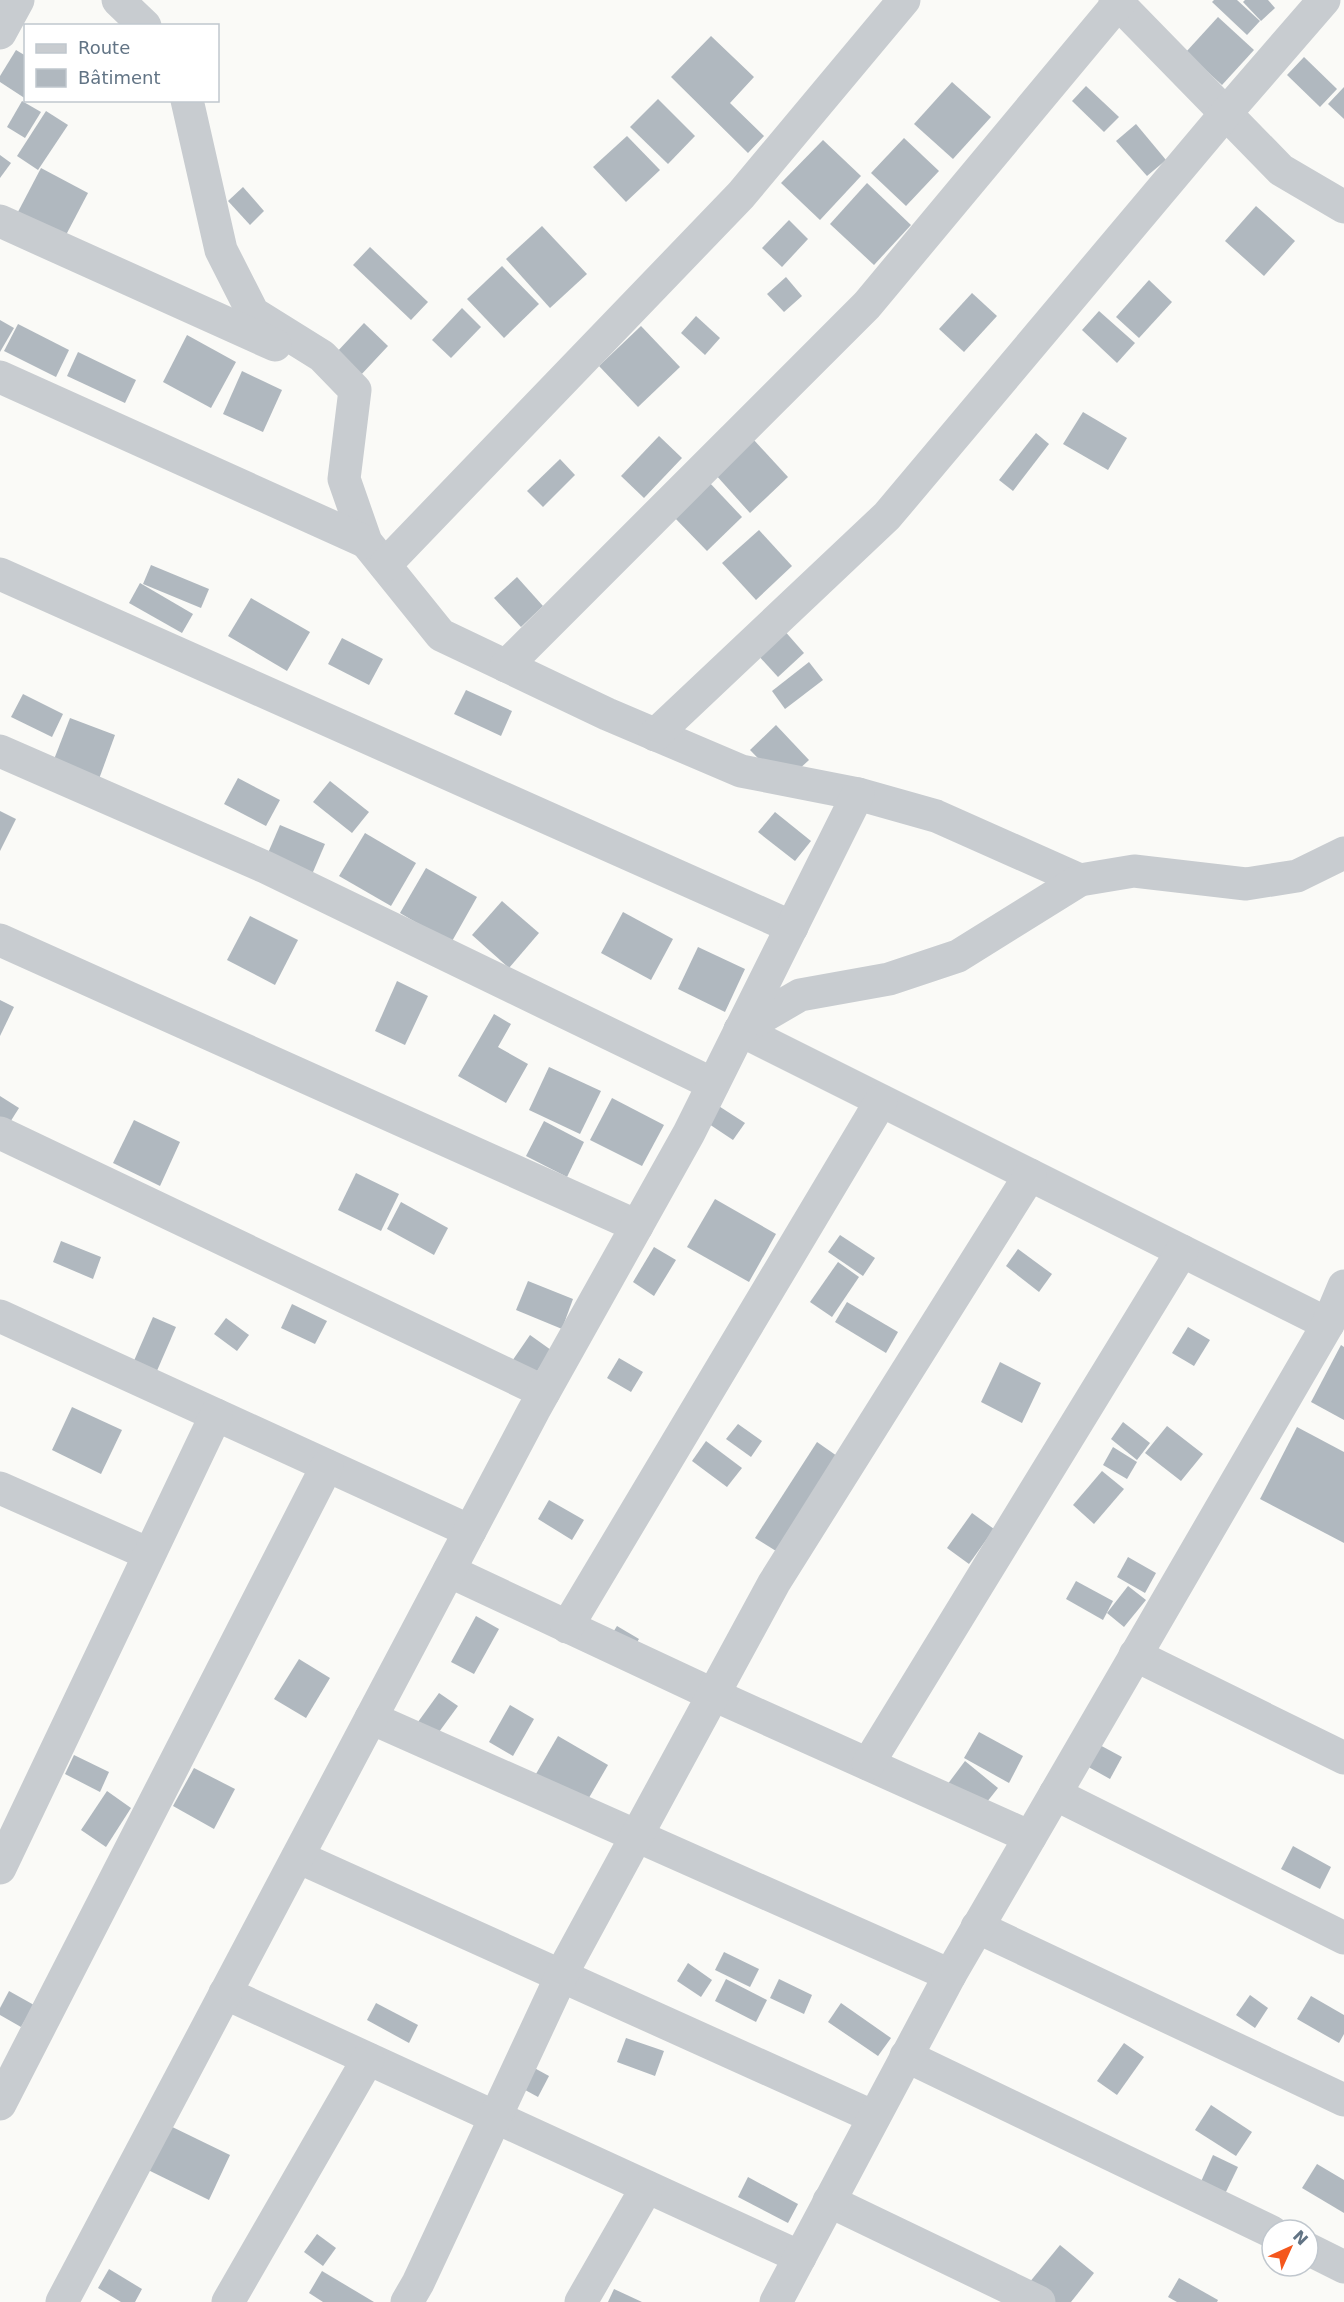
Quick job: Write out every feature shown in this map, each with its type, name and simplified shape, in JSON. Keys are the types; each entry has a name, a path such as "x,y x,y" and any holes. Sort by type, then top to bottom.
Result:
{"street":[{"path":"0,33 18,0"},
{"path":"118,0 144,24"},
{"path":"376,554 741,195 904,0"},
{"path":"655,735 887,516 1324,0"},
{"path":"506,666 867,305 1118,1 1281,170 1344,207"},
{"path":"187,102 221,250 254,313 322,356 355,390 344,479 376,554 441,635 655,735 741,771 858,794 936,816 1080,880"},
{"path":"0,221 340,374"},
{"path":"0,377 376,554"},
{"path":"0,574 792,927"},
{"path":"0,751 265,867 713,1084"},
{"path":"62,2302 544,1392 689,1133 858,794"},
{"path":"740,1030 800,995 889,979 958,956 1080,880 1134,871 1246,884 1298,876 1344,853"},
{"path":"0,940 637,1226"},
{"path":"740,1030 1328,1324"},
{"path":"567,1627 881,1101"},
{"path":"0,1133 544,1392"},
{"path":"407,2302 418,2283 561,1976 774,1583 1030,1175"},
{"path":"868,1764 1182,1251"},
{"path":"776,2302 950,1975 1328,1324 1344,1286"},
{"path":"0,1316 470,1531"},
{"path":"0,1868 216,1415"},
{"path":"0,2104 327,1466"},
{"path":"0,1488 149,1554"},
{"path":"449,1571 714,1695 1030,1837"},
{"path":"1135,1655 1344,1758"},
{"path":"371,1718 950,1975"},
{"path":"1055,1794 1344,1938"},
{"path":"298,1857 874,2117"},
{"path":"977,1927 1344,2100"},
{"path":"225,1993 800,2257"},
{"path":"906,2056 1260,2226"},
{"path":"228,2302 368,2060"},
{"path":"581,2302 647,2187"},
{"path":"829,2201 1039,2302"},
{"path":"1320,2255 1344,2267"}],"building":[{"path":"1214,0 1237,0 1260,21 1247,35 1212,2"},
{"path":"1245,0 1268,0 1275,8 1261,21 1243,2"},
{"path":"1218,17 1254,50 1222,85 1186,52"},
{"path":"711,36 754,77 730,103 764,136 748,153 671,77"},
{"path":"16,50 24,55 24,98 0,82 0,76"},
{"path":"1304,57 1337,89 1320,107 1287,75"},
{"path":"952,82 991,117 953,159 914,124"},
{"path":"1086,86 1119,117 1104,132 1072,101"},
{"path":"1344,87 1344,119 1328,104"},
{"path":"658,99 695,136 668,164 630,127"},
{"path":"22,101 41,112 25,138 7,127"},
{"path":"46,111 68,125 38,170 17,156"},
{"path":"1136,124 1166,160 1147,176 1116,141"},
{"path":"627,136 660,170 626,202 593,167"},
{"path":"904,138 939,171 906,206 871,173"},
{"path":"823,140 861,176 820,220 781,183"},
{"path":"0,155 11,163 0,178"},
{"path":"41,168 88,193 56,254 9,229"},
{"path":"867,183 911,225 874,265 830,224"},
{"path":"243,187 264,211 250,225 228,201"},
{"path":"1256,206 1295,241 1264,276 1225,241"},
{"path":"789,220 808,239 782,267 762,248"},
{"path":"542,226 587,274 550,308 506,259"},
{"path":"370,247 428,302 411,320 353,265"},
{"path":"502,266 539,304 504,338 467,299"},
{"path":"786,277 802,296 784,312 767,294"},
{"path":"1149,280 1172,302 1139,338 1116,317"},
{"path":"972,293 997,316 964,352 939,329"},
{"path":"462,308 481,327 451,358 432,340"},
{"path":"1099,311 1135,343 1117,363 1082,330"},
{"path":"696,316 720,338 705,355 681,333"},
{"path":"0,320 14,328 0,352"},
{"path":"364,323 388,346 359,377 335,354"},
{"path":"18,324 69,350 56,377 4,351"},
{"path":"641,326 680,367 638,407 599,366"},
{"path":"187,335 236,362 211,408 163,382"},
{"path":"78,352 136,380 125,403 67,376"},
{"path":"242,371 282,390 263,432 223,414"},
{"path":"1083,412 1127,438 1108,470 1063,444"},
{"path":"1036,433 1049,444 1013,491 999,480"},
{"path":"659,436 682,458 644,498 621,476"},
{"path":"753,439 788,477 750,513 715,474"},
{"path":"560,459 575,475 543,507 527,491"},
{"path":"708,481 742,517 707,551 673,516"},
{"path":"759,530 792,566 756,600 722,563"},
{"path":"151,565 209,589 201,608 143,584"},
{"path":"517,577 543,606 521,627 494,598"},
{"path":"140,583 193,614 182,633 129,603"},
{"path":"251,598 310,632 287,671 228,636"},
{"path":"783,629 804,653 778,677 756,653"},
{"path":"342,638 383,659 369,685 328,664"},
{"path":"809,662 823,680 785,709 772,691"},
{"path":"466,690 512,711 501,736 454,714"},
{"path":"23,694 63,714 52,737 11,717"},
{"path":"70,718 115,735 99,779 53,762"},
{"path":"776,725 809,760 783,784 750,750"},
{"path":"238,778 280,800 266,826 224,804"},
{"path":"330,781 369,812 352,833 313,802"},
{"path":"0,811 16,819 0,851"},
{"path":"775,812 811,841 795,861 758,832"},
{"path":"280,825 325,844 307,886 262,867"},
{"path":"365,833 416,863 391,906 339,876"},
{"path":"426,868 477,897 451,943 400,913"},
{"path":"502,901 539,933 509,968 472,935"},
{"path":"623,912 673,939 651,980 601,953"},
{"path":"250,916 298,940 275,985 227,960"},
{"path":"698,947 745,969 725,1012 678,989"},
{"path":"397,981 428,996 405,1045 375,1031"},
{"path":"0,1000 14,1007 0,1036"},
{"path":"494,1014 511,1024 498,1047 528,1064 506,1103 458,1076"},
{"path":"549,1067 601,1091 580,1134 529,1110"},
{"path":"0,1096 19,1108 7,1127 0,1123"},
{"path":"612,1098 664,1125 642,1166 590,1140"},
{"path":"711,1101 745,1123 733,1140 700,1118"},
{"path":"134,1120 180,1142 160,1186 113,1163"},
{"path":"544,1121 584,1142 567,1177 526,1156"},
{"path":"356,1173 399,1194 381,1231 338,1210"},
{"path":"715,1199 776,1234 749,1282 687,1247"},
{"path":"401,1202 448,1228 434,1255 387,1229"},
{"path":"840,1235 875,1258 863,1276 828,1252"},
{"path":"61,1241 101,1257 93,1279 53,1262"},
{"path":"654,1247 676,1260 654,1296 633,1282"},
{"path":"1018,1249 1052,1274 1039,1292 1006,1266"},
{"path":"838,1262 859,1277 832,1317 810,1302"},
{"path":"528,1281 573,1299 562,1329 516,1310"},
{"path":"847,1302 898,1332 886,1353 835,1322"},
{"path":"292,1304 327,1321 315,1344 281,1328"},
{"path":"153,1317 176,1327 156,1373 133,1363"},
{"path":"226,1318 249,1335 237,1351 214,1334"},
{"path":"1188,1327 1210,1340 1194,1366 1172,1353"},
{"path":"530,1335 551,1350 530,1382 508,1367"},
{"path":"1341,1345 1344,1347 1344,1420 1311,1402"},
{"path":"619,1358 643,1372 631,1392 607,1378"},
{"path":"1000,1362 1041,1383 1022,1423 981,1402"},
{"path":"72,1407 122,1430 101,1474 52,1450"},
{"path":"1123,1422 1150,1443 1137,1460 1111,1439"},
{"path":"738,1424 762,1441 751,1457 726,1439"},
{"path":"1167,1426 1203,1454 1181,1481 1145,1453"},
{"path":"1297,1427 1344,1452 1344,1543 1260,1499"},
{"path":"706,1441 742,1468 727,1487 692,1461"},
{"path":"817,1442 837,1456 776,1551 755,1538"},
{"path":"1113,1447 1137,1462 1127,1479 1103,1465"},
{"path":"1102,1471 1124,1489 1094,1524 1073,1505"},
{"path":"549,1500 584,1520 572,1540 538,1519"},
{"path":"972,1513 994,1529 969,1564 947,1548"},
{"path":"1128,1557 1156,1573 1145,1593 1117,1577"},
{"path":"1076,1581 1113,1601 1103,1620 1066,1599"},
{"path":"1128,1586 1146,1600 1124,1627 1107,1613"},
{"path":"476,1616 499,1629 474,1674 451,1662"},
{"path":"617,1626 639,1639 627,1658 605,1645"},
{"path":"299,1659 330,1678 306,1718 274,1699"},
{"path":"439,1693 458,1706 428,1747 410,1733"},
{"path":"510,1705 534,1719 513,1756 489,1742"},
{"path":"979,1732 1023,1756 1009,1783 964,1758"},
{"path":"558,1736 608,1765 579,1815 529,1786"},
{"path":"1096,1743 1122,1757 1110,1779 1085,1765"},
{"path":"74,1755 109,1772 100,1792 65,1774"},
{"path":"965,1761 998,1788 968,1826 935,1801"},
{"path":"194,1768 235,1789 214,1829 173,1806"},
{"path":"107,1791 131,1808 106,1847 81,1830"},
{"path":"1293,1846 1331,1867 1320,1889 1281,1869"},
{"path":"724,1952 759,1969 750,1987 715,1970"},
{"path":"688,1963 712,1980 701,1997 677,1981"},
{"path":"726,1979 767,2000 756,2022 715,2001"},
{"path":"779,1979 812,1995 804,2014 770,1998"},
{"path":"9,1991 34,2005 21,2027 0,2015 0,2008"},
{"path":"1250,1995 1268,2008 1255,2028 1236,2015"},
{"path":"1311,1996 1344,2015 1344,2034 1339,2043 1297,2019"},
{"path":"376,2003 418,2025 409,2043 367,2020"},
{"path":"841,2003 891,2038 878,2056 828,2022"},
{"path":"626,2038 664,2051 655,2076 617,2062"},
{"path":"1124,2043 1144,2057 1117,2095 1097,2081"},
{"path":"527,2064 549,2076 538,2097 516,2085"},
{"path":"1211,2105 1252,2132 1236,2156 1195,2130"},
{"path":"162,2122 230,2155 209,2200 140,2166"},
{"path":"1213,2155 1238,2167 1223,2198 1199,2186"},
{"path":"1317,2164 1344,2180 1344,2213 1302,2188"},
{"path":"748,2177 798,2204 788,2223 738,2197"},
{"path":"317,2234 336,2248 323,2266 304,2252"},
{"path":"1060,2245 1094,2273 1071,2302 1052,2302 1029,2283"},
{"path":"109,2269 142,2289 135,2302 121,2302 98,2288"},
{"path":"322,2271 374,2302 323,2302 309,2293"},
{"path":"1179,2278 1218,2300 1217,2302 1177,2302 1168,2297"},
{"path":"614,2289 642,2302 608,2302"}]}
